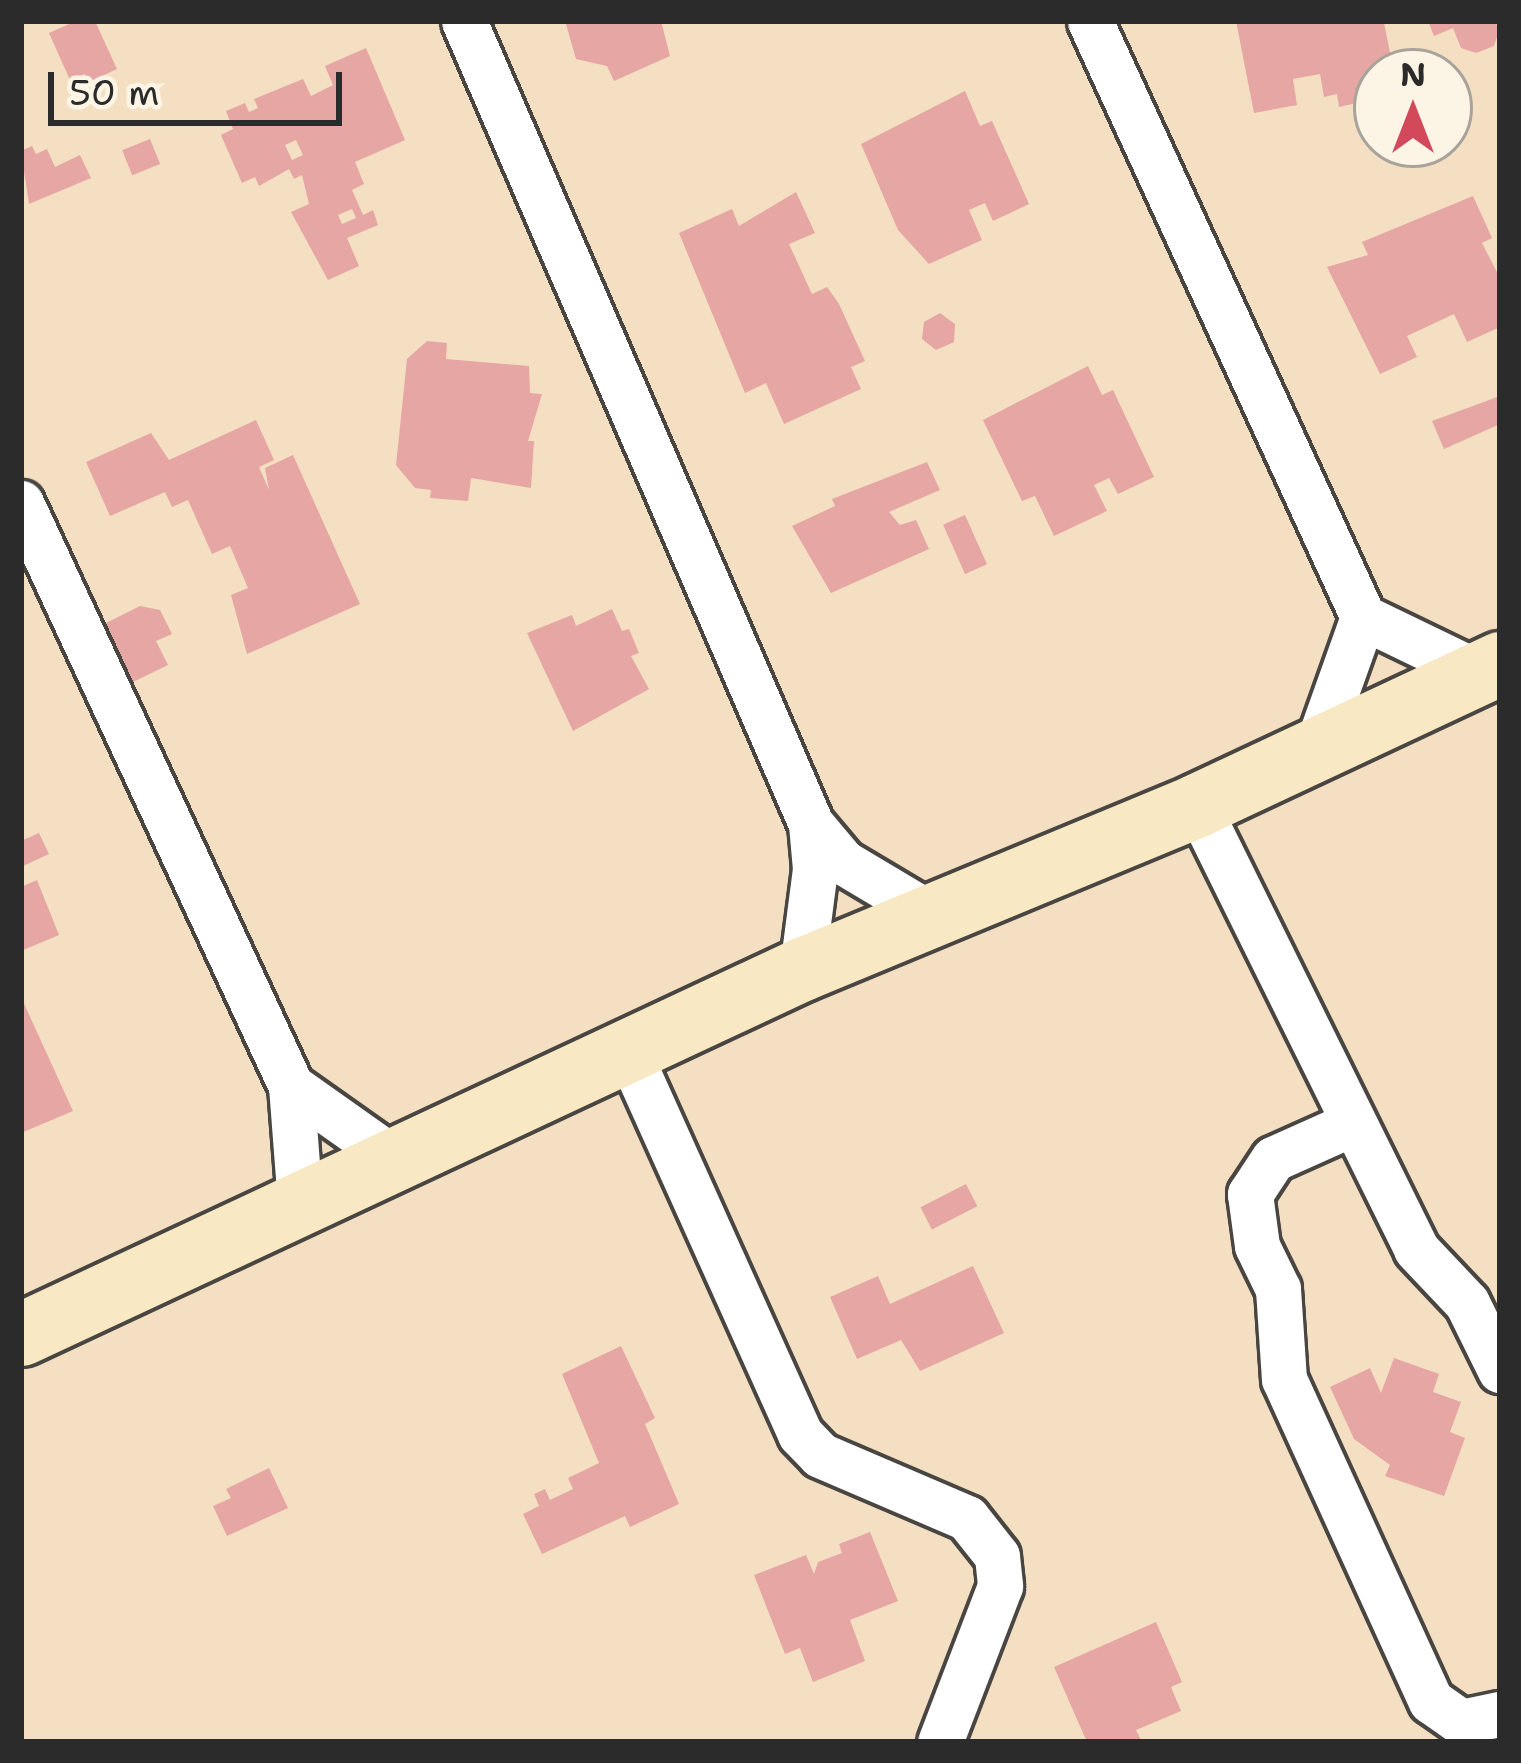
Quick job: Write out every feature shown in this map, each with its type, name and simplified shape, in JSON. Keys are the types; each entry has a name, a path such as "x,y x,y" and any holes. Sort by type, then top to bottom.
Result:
{"street":[{"path":"464,21 811,824 843,862 932,915"},
{"path":"1090,21 1363,617 1489,668"},
{"path":"21,503 291,1087 300,1204"},
{"path":"1317,746 1363,617"},
{"path":"21,1334 802,969 1197,805 1489,668"},
{"path":"1197,805 1416,1249 1467,1303 1500,1370"},
{"path":"802,969 815,869 811,824"},
{"path":"628,1051 800,1434 820,1455 967,1518 997,1556 1000,1586 940,1742"},
{"path":"291,1087 393,1158"},
{"path":"1351,1124 1273,1160 1250,1194 1257,1246 1278,1289 1284,1379 1431,1701 1462,1723 1500,1714"}],"building":[{"path":"76,21 95,21 117,69 74,89 49,33"},
{"path":"565,21 661,21 670,56 614,81 607,66 576,59"},
{"path":"1236,21 1384,23 1389,48 1353,48 1353,104 1339,107 1337,94 1324,97 1320,74 1293,79 1297,105 1254,113"},
{"path":"1428,21 1495,21 1499,31 1494,46 1476,53 1473,48 1461,48 1453,28 1434,36"},
{"path":"366,48 405,140 355,162 364,184 352,190 363,215 373,210 378,225 347,238 359,266 328,280 291,212 309,204 302,175 294,179 289,169 259,186 255,177 242,183 221,135 233,129 226,111 245,103 249,112 258,108 254,99 303,79 311,96 333,85 325,66","holes":["296,140 303,155 292,160 285,145","352,209 356,218 342,224 338,215"]},
{"path":"965,91 980,126 992,121 1029,204 993,221 985,203 969,210 982,240 929,264 898,230 861,144"},
{"path":"150,139 160,164 132,175 122,150"},
{"path":"32,146 36,154 47,149 55,167 80,155 91,178 29,204 21,151"},
{"path":"796,192 815,233 789,244 812,294 827,287 839,304 865,361 851,367 861,389 784,424 766,383 745,393 679,233 732,209 739,226"},
{"path":"1473,196 1492,238 1482,243 1500,278 1500,327 1467,342 1454,314 1407,336 1417,357 1380,374 1327,267 1368,255 1362,242"},
{"path":"940,313 955,324 954,342 936,350 922,339 924,322"},
{"path":"427,341 447,343 446,359 529,366 530,393 542,394 528,441 534,441 531,488 471,478 468,501 430,498 431,490 415,488 396,465 407,359"},
{"path":"1088,366 1102,395 1113,390 1154,477 1118,494 1109,478 1094,485 1107,511 1054,536 1035,496 1022,501 983,420"},
{"path":"1500,396 1500,424 1444,449 1432,421"},
{"path":"256,420 274,460 259,467 269,490 265,468 293,455 360,604 247,654 231,595 248,588 230,546 212,554 188,500 172,507 165,492 110,516 86,462 151,433 169,460"},
{"path":"927,462 940,490 889,512 900,525 916,520 929,549 831,593 792,526 835,506 832,499"},
{"path":"965,515 987,564 965,574 943,525"},
{"path":"140,606 160,610 172,634 156,641 168,665 133,682 104,624"},
{"path":"612,609 622,631 629,629 639,653 631,656 649,689 573,731 527,633 572,615 576,626"},
{"path":"39,833 49,854 21,867 21,841"},
{"path":"37,880 59,935 21,951 21,887"},
{"path":"21,997 73,1111 21,1133"},
{"path":"966,1184 977,1206 932,1229 921,1207"},
{"path":"973,1266 1004,1333 920,1371 901,1340 857,1359 830,1297 878,1276 890,1304"},
{"path":"621,1346 655,1418 645,1424 679,1504 630,1527 625,1516 542,1554 523,1514 539,1506 534,1494 545,1489 550,1500 573,1489 568,1478 599,1463 562,1374"},
{"path":"1394,1358 1439,1374 1433,1392 1461,1402 1450,1432 1465,1438 1444,1496 1385,1476 1390,1465 1354,1439 1330,1387 1370,1368 1381,1393"},
{"path":"269,1468 288,1508 227,1536 213,1506 231,1498 226,1489"},
{"path":"870,1532 898,1601 850,1620 865,1661 813,1682 800,1648 785,1654 754,1575 806,1555 814,1574 818,1562 842,1553 839,1544"},
{"path":"1156,1622 1182,1682 1171,1687 1181,1711 1136,1730 1142,1742 1087,1742 1054,1667"}]}
